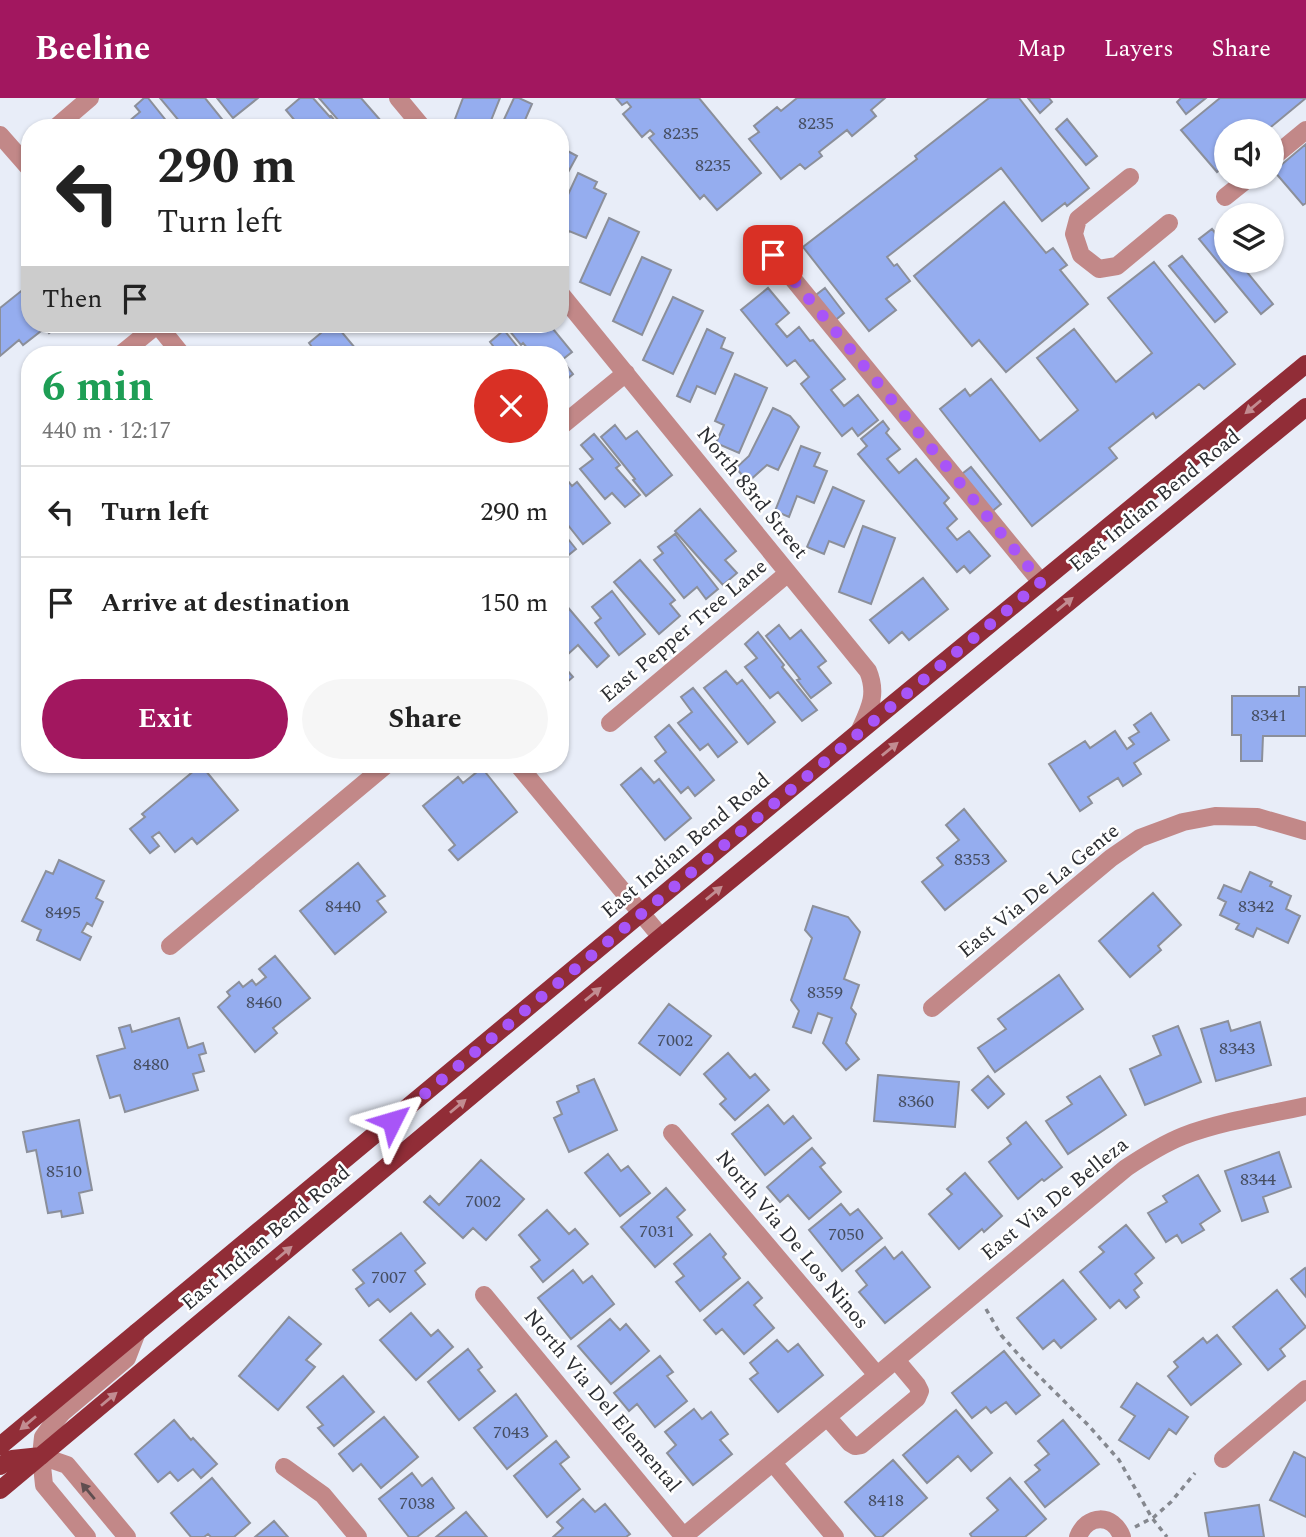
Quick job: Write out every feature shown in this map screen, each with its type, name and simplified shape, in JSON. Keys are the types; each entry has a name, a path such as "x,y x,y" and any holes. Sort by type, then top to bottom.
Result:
{"main road":[{"name":"East Indian Bend Road","path":"0,1446 1306,364"},
{"name":"East Indian Bend Road","path":"0,1490 661,937 1306,407"},
{"path":"0,1466 12,1459 41,1456"}],"street":[{"path":"66,119 90,98"},
{"path":"398,98 416,119"},
{"path":"1284,148 1306,130"},
{"path":"0,135 21,154"},
{"path":"1130,177 1078,219 1074,234 1081,256 1099,269 1117,266 1169,223"},
{"path":"1225,197 1235,189"},
{"path":"757,235 1041,582"},
{"name":"North 83rd Street","path":"569,304 868,671 873,687 872,702 859,732"},
{"path":"131,346 146,333"},
{"path":"569,419 626,373"},
{"name":"East Pepper Tree Lane","path":"610,723 788,573"},
{"path":"170,946 376,773"},
{"path":"525,773 661,937"},
{"name":"East Via De La Gente","path":"932,1008 1111,858 1140,838 1183,822 1215,817 1257,817 1306,831"},
{"name":"East Via De Belleza","path":"690,1535 1126,1168 1150,1152 1183,1137 1222,1124 1306,1106"},
{"name":"North Via De Los Ninos","path":"672,1133 877,1376"},
{"name":"North Via Del Elemental","path":"484,1295 690,1535"},
{"path":"87,1537 44,1485 41,1456 43,1437 64,1412 127,1358 137,1332"},
{"path":"827,1417 850,1443 855,1446 862,1445 918,1398 920,1391 917,1385 896,1360"},
{"path":"1223,1460 1306,1389"},
{"path":"41,1456 67,1465 127,1537"},
{"path":"773,1463 835,1537"},
{"path":"284,1467 323,1495 358,1537"},
{"path":"1078,1537 1084,1526 1100,1519 1110,1521 1128,1532"}],"path":[{"path":"986,1309 1001,1335 1090,1426 1119,1460 1152,1518 1167,1537"},
{"path":"1128,1532 1152,1518 1171,1502 1195,1474"}],"building":[{"path":"148,98 165,119 132,119 140,112 135,106"},
{"path":"160,98 205,98 222,119 178,119"},
{"path":"217,98 258,98 233,118"},
{"path":"300,98 313,98 334,119 294,119 286,110"},
{"path":"319,98 361,98 379,119 337,119"},
{"path":"463,98 500,98 492,119 455,119"},
{"path":"514,98 532,104 525,119 504,119"},
{"path":"616,98 699,98 761,173 717,210 704,195 700,199 649,138 654,134 650,130 642,137 623,114 631,107 627,102 622,105"},
{"path":"797,98 885,98 871,110 876,116 852,136 847,130 819,152 822,156 805,169 800,164 781,179 749,139 759,132 754,126 777,107 781,111"},
{"path":"989,98 1019,98 1089,188 1042,221 1001,168 887,257 894,266 897,264 910,281 886,299 896,310 869,331 803,247 917,159 915,156"},
{"path":"1028,98 1049,98 1052,102 1040,113"},
{"path":"1181,98 1206,98 1186,114 1177,102"},
{"path":"1220,98 1306,98 1281,119 1214,119 1214,168 1181,130"},
{"path":"1067,119 1097,156 1086,165 1056,129"},
{"path":"1306,144 1306,203 1303,205 1284,183 1284,163"},
{"path":"569,152 577,156 569,171"},
{"path":"578,173 597,182 594,188 606,194 586,238 569,231 569,192"},
{"path":"1004,202 1046,253 1053,248 1067,265 1060,270 1088,304 1006,372 979,340 972,346 914,276"},
{"path":"609,218 639,232 610,295 580,282"},
{"path":"1212,229 1214,231 1214,257 1199,239"},
{"path":"1182,256 1227,312 1215,322 1169,266"},
{"path":"642,257 671,270 642,335 613,321"},
{"path":"1154,262 1235,364 1204,389 1199,384 1156,418 1153,413 1109,448 1117,458 1032,526 940,409 965,389 970,396 991,379 1040,441 1078,410 1037,358 1074,329 1116,382 1152,353 1108,298"},
{"path":"1227,273 1248,273 1273,304 1261,314"},
{"path":"768,288 789,313 776,324 787,337 799,327 845,379 831,390 844,406 858,395 878,420 858,436 852,428 842,436 801,384 809,377 795,360 787,366 741,310"},
{"path":"825,288 844,313 832,323 812,298"},
{"path":"21,291 21,333 39,333 23,345 19,340 0,356 0,308"},
{"path":"673,297 703,311 673,374 643,360"},
{"path":"707,329 725,338 721,348 733,353 715,394 697,386 690,402 677,396"},
{"path":"321,333 343,333 353,346 311,346 309,343"},
{"path":"500,333 506,333 517,346 493,346 490,342"},
{"path":"511,333 556,333 567,346 526,346 523,343 521,345"},
{"path":"735,374 767,388 739,453 716,443 724,425 715,421"},
{"path":"773,408 790,416 799,427 778,470 767,465 748,482 736,468 749,456"},
{"path":"883,421 889,429 886,433 900,449 887,459 899,473 916,459 949,498 944,503 957,519 947,528 957,540 969,531 990,556 970,573 964,566 957,572 858,454 867,446 861,439"},
{"path":"615,425 626,439 637,431 672,475 646,496 601,437"},
{"path":"594,434 620,465 616,468 640,495 625,507 612,493 605,499 580,469 593,459 581,445"},
{"path":"801,446 820,453 814,466 827,471 814,503 797,496 789,517 775,511"},
{"path":"971,467 1001,504 989,514 958,477"},
{"path":"569,482 572,486 577,482 610,523 583,544 569,526"},
{"path":"833,487 864,501 844,547 829,541 824,554 807,547"},
{"path":"700,509 736,551 725,560 737,573 723,585 675,531"},
{"path":"863,526 895,538 871,604 839,592"},
{"path":"675,534 718,589 706,599 697,587 684,598 654,560 663,553 658,547"},
{"path":"569,540 576,549 569,555"},
{"path":"640,560 675,600 670,604 680,616 659,634 614,582"},
{"path":"923,578 948,609 909,640 902,632 889,643 870,620"},
{"path":"612,591 645,634 619,655 595,623 601,618 592,607"},
{"path":"569,609 609,656 597,667 578,645 569,653"},
{"path":"779,625 790,639 801,630 826,661 818,667 831,683 811,698 797,680 800,679 766,636"},
{"path":"758,632 817,710 802,721 778,692 770,698 745,667 757,658 745,644"},
{"path":"726,671 737,684 742,680 775,722 748,744 704,688"},
{"path":"1299,687 1306,687 1306,736 1263,736 1262,761 1241,761 1241,735 1232,735 1232,696 1299,696"},
{"path":"693,688 737,742 718,757 708,744 700,750 678,723 692,712 681,697"},
{"path":"1151,713 1169,740 1134,763 1141,774 1123,786 1118,778 1088,797 1092,803 1080,811 1049,764 1085,741 1090,748 1115,731 1127,749 1134,744 1129,738 1139,732 1134,725"},
{"path":"669,725 714,780 695,796 688,787 681,793 655,761 666,752 655,737"},
{"path":"641,768 654,783 659,779 691,818 665,840 621,785"},
{"path":"191,773 208,773 238,810 197,844 192,838 175,852 159,832 152,837 159,846 150,853 130,829 145,817 142,814"},
{"path":"476,773 486,773 517,812 458,860 449,850 455,845 423,806 458,777 463,783"},
{"path":"964,809 1006,861 945,910 922,882 943,865 937,858 959,840 946,825"},
{"path":"59,860 104,881 96,898 103,902 92,926 87,923 82,932 91,937 80,960 37,940 41,930 22,921 46,871 53,874"},
{"path":"358,863 385,896 377,901 386,912 335,954 300,911"},
{"path":"1250,872 1272,882 1270,886 1291,896 1286,909 1300,916 1288,943 1257,928 1253,937 1236,929 1239,924 1220,915 1226,902 1218,898 1224,885 1241,892"},
{"path":"1153,893 1181,925 1158,946 1161,950 1130,977 1099,941"},
{"path":"813,906 848,917 860,932 844,979 859,985 851,1008 856,1014 846,1043 859,1059 846,1070 823,1043 832,1018 818,1013 811,1033 793,1027 799,1011 791,1000 812,938 805,930"},
{"path":"275,956 310,998 273,1028 277,1033 255,1052 218,1007 230,996 227,992 239,982 243,987 252,980 256,985 266,977 259,969"},
{"path":"1059,975 1083,1009 995,1072 978,1048 1006,1029 998,1019"},
{"path":"669,1004 711,1036 680,1075 639,1043"},
{"path":"179,1018 188,1048 203,1043 206,1053 199,1055 204,1071 193,1074 198,1090 125,1112 120,1095 110,1098 97,1056 125,1048 119,1028 130,1025 132,1032"},
{"path":"1228,1021 1231,1031 1260,1022 1271,1065 1216,1081 1201,1029"},
{"path":"1178,1026 1201,1082 1145,1105 1130,1069 1161,1055 1153,1036"},
{"path":"728,1053 750,1078 755,1074 769,1090 735,1120 720,1104 726,1099 704,1074"},
{"path":"878,1075 959,1082 955,1127 874,1121"},
{"path":"988,1076 1004,1094 988,1108 972,1090"},
{"path":"1100,1076 1126,1115 1068,1154 1046,1121 1072,1104 1067,1097"},
{"path":"594,1079 617,1130 569,1152 554,1118 562,1114 557,1102 579,1092 577,1086"},
{"path":"768,1105 784,1124 793,1116 811,1138 765,1175 732,1134"},
{"path":"79,1120 92,1190 79,1193 83,1213 62,1217 61,1211 48,1213 36,1150 27,1152 23,1132"},
{"path":"1026,1122 1062,1167 1018,1199 989,1162 1011,1144 1007,1138"},
{"path":"812,1148 825,1163 820,1167 841,1192 809,1219 788,1195 780,1202 767,1187"},
{"path":"1279,1152 1291,1187 1263,1197 1268,1212 1242,1221 1225,1171"},
{"path":"608,1154 621,1171 628,1166 650,1193 620,1216 585,1173"},
{"path":"481,1160 524,1199 486,1240 473,1228 463,1238 424,1202 430,1196 439,1205"},
{"path":"965,1173 1002,1216 959,1249 929,1214 952,1194 947,1189"},
{"path":"1198,1175 1220,1211 1200,1224 1204,1230 1182,1243 1177,1235 1166,1242 1148,1213 1167,1202 1163,1196"},
{"path":"666,1188 685,1210 677,1217 692,1235 655,1267 621,1227"},
{"path":"841,1204 850,1215 858,1209 882,1238 842,1271 809,1230"},
{"path":"547,1210 569,1234 575,1229 588,1244 543,1282 531,1267 540,1260 519,1235"},
{"path":"1126,1225 1154,1258 1135,1274 1142,1283 1134,1290 1139,1297 1126,1308 1119,1300 1110,1308 1080,1272 1104,1252 1099,1247"},
{"path":"401,1233 425,1263 415,1271 425,1284 390,1312 378,1299 369,1306 356,1289 364,1283 353,1270"},
{"path":"710,1234 726,1254 723,1257 740,1278 700,1311 676,1282 684,1276 674,1264"},
{"path":"885,1247 894,1259 902,1252 930,1287 885,1323 859,1292 867,1285 856,1271"},
{"path":"1305,1268 1306,1270 1306,1297 1291,1279"},
{"path":"573,1270 583,1283 592,1276 614,1304 571,1339 538,1298"},
{"path":"1063,1280 1096,1319 1061,1348 1054,1340 1043,1349 1017,1318"},
{"path":"748,1282 762,1298 754,1305 774,1328 744,1354 722,1329 716,1334 704,1320"},
{"path":"1277,1290 1306,1327 1280,1349 1285,1356 1268,1370 1233,1327"},
{"path":"411,1313 431,1336 438,1330 453,1347 416,1380 380,1340"},
{"path":"289,1317 321,1344 306,1360 315,1367 278,1410 239,1376"},
{"path":"610,1319 620,1330 626,1324 649,1351 611,1384 578,1346"},
{"path":"1217,1335 1241,1364 1191,1405 1168,1376 1178,1367 1174,1362 1203,1338 1207,1343"},
{"path":"777,1340 788,1352 798,1344 823,1375 778,1412 750,1379 758,1373 750,1363"},
{"path":"468,1349 482,1367 478,1370 495,1391 459,1420 428,1382"},
{"path":"1004,1351 1040,1395 1016,1414 1006,1402 991,1413 986,1407 972,1418 952,1393"},
{"path":"660,1356 673,1372 667,1376 687,1401 655,1427 637,1404 629,1411 614,1393"},
{"path":"343,1376 374,1412 334,1446 318,1428 323,1425 307,1407"},
{"path":"1137,1383 1188,1417 1176,1434 1169,1429 1149,1459 1119,1440 1135,1416 1121,1407"},
{"path":"516,1394 547,1436 507,1469 474,1428"},
{"path":"694,1409 702,1419 711,1412 728,1434 720,1440 732,1454 693,1485 667,1453 676,1445 665,1432"},
{"path":"956,1410 992,1453 971,1471 958,1456 927,1483 903,1455"},
{"path":"384,1417 418,1457 381,1488 361,1464 353,1471 339,1454"},
{"path":"174,1420 217,1464 201,1478 193,1469 178,1481 170,1472 158,1482 135,1454"},
{"path":"1063,1420 1099,1464 1045,1507 1025,1482 1040,1470 1035,1465 1049,1454 1038,1441"},
{"path":"556,1441 569,1457 560,1464 580,1489 547,1517 514,1476"},
{"path":"1294,1452 1306,1458 1306,1517 1270,1500"},
{"path":"893,1460 927,1498 882,1537 876,1537 845,1502"},
{"path":"412,1473 422,1486 432,1478 454,1508 417,1537 409,1537 379,1499"},
{"path":"212,1478 250,1523 234,1537 211,1537 208,1534 204,1537 191,1537 171,1513"},
{"path":"1010,1478 1046,1519 1025,1537 972,1537 970,1534 998,1510 987,1498"},
{"path":"583,1499 595,1512 605,1504 630,1534 626,1537 553,1537 563,1528 557,1522"},
{"path":"1259,1505 1264,1537 1209,1537 1205,1513"},
{"path":"466,1512 487,1537 436,1537"},
{"path":"274,1521 288,1537 255,1537"}],"route":[{"path":"392,1121 1041,582 773,255"}]}
